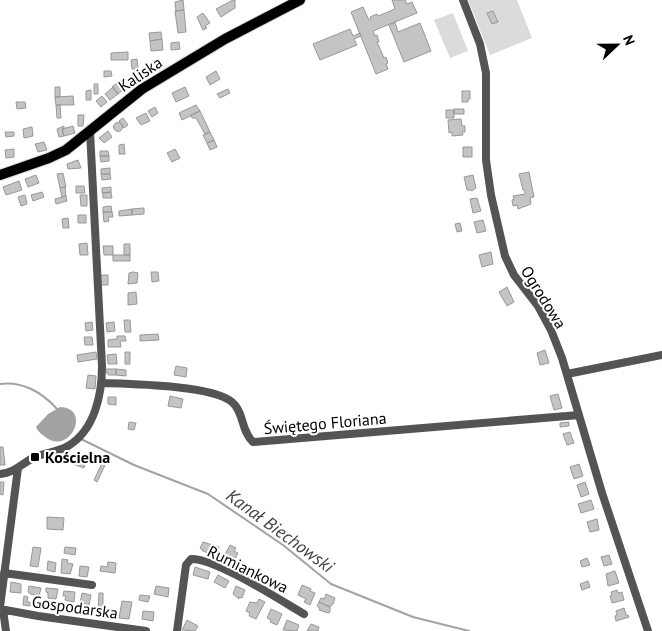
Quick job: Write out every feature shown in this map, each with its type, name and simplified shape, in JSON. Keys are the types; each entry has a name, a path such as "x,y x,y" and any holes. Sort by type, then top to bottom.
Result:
{"main road":[{"name":"Kaliska","path":"0,175 60,153 131,97 170,71 300,0"}],"street":[{"name":"Ogrodowa","path":"463,0 480,44 486,73 486,160 491,195 504,256 514,275 538,306 551,330 567,374 602,493 648,631"},
{"path":"0,474 12,472 35,457 62,448 76,439 87,426 95,410 102,382 90,131"},
{"path":"567,374 662,355"},
{"name":"Świętego Floriana","path":"102,382 196,390 223,396 233,403 240,413 245,432 252,442 579,415"},
{"path":"6,631 1,608 18,468"},
{"name":"Rumiankowa","path":"176,631 186,565 191,559 199,559 219,567 304,614"},
{"path":"4,573 92,585"},
{"name":"Gospodarska","path":"1,608 38,616 146,631"}],"shaded area":[{"path":"468,0 517,0 532,38 490,55"},
{"path":"453,13 468,51 450,58 434,20"},
{"path":"60,407 70,409 75,415 76,422 74,430 69,437 62,441 53,441 38,431 36,427 48,414"}],"building":[{"path":"183,0 184,10 176,11 175,2"},
{"path":"235,0 235,8 221,17 216,9"},
{"path":"392,0 405,0 407,4 412,2 417,13 373,31 375,36 377,35 379,42 377,42 388,63 386,64 388,69 376,74 351,12 363,7 369,20 371,19 370,17 377,14 378,16 395,9"},
{"path":"184,10 186,32 178,33 175,11"},
{"path":"493,11 498,22 492,24 487,13"},
{"path":"203,13 210,23 203,30 197,17"},
{"path":"395,22 398,32 420,23 431,51 404,62 389,25"},
{"path":"350,29 353,36 360,33 361,36 354,39 357,45 320,60 313,44"},
{"path":"161,32 162,39 150,41 149,33"},
{"path":"162,39 163,50 151,51 150,41"},
{"path":"179,42 180,49 171,50 171,43"},
{"path":"128,52 128,60 111,60 111,53"},
{"path":"137,59 138,69 132,69 131,60"},
{"path":"104,71 111,71 112,76 104,77"},
{"path":"216,71 220,79 210,85 206,77"},
{"path":"121,80 126,87 118,94 112,87"},
{"path":"94,84 98,84 98,94 94,94"},
{"path":"55,87 60,87 60,97 55,97"},
{"path":"113,87 118,94 110,100 105,94"},
{"path":"185,87 189,96 176,102 172,93"},
{"path":"228,89 230,93 220,98 217,94"},
{"path":"91,90 91,100 86,100 86,91"},
{"path":"462,91 470,91 468,102 462,102"},
{"path":"73,96 74,105 56,105 55,97"},
{"path":"102,96 107,102 101,107 96,101"},
{"path":"16,102 25,102 26,108 17,109"},
{"path":"56,105 60,105 61,118 57,118"},
{"path":"196,105 200,111 182,120 179,113"},
{"path":"155,107 158,113 152,117 148,111"},
{"path":"454,109 464,109 464,114 454,114"},
{"path":"446,110 454,110 454,118 446,118"},
{"path":"200,111 210,132 205,134 196,118 192,118 191,115"},
{"path":"146,113 150,121 141,125 136,118"},
{"path":"78,115 84,115 83,126 78,126"},
{"path":"123,118 128,125 124,128 119,121"},
{"path":"461,119 462,126 465,126 465,132 462,132 463,135 452,136 452,132 449,133 448,120"},
{"path":"118,123 122,127 118,131 114,127"},
{"path":"64,126 64,129 62,129 64,136 59,137 57,129"},
{"path":"73,126 75,133 64,136 62,129"},
{"path":"32,127 33,136 24,138 23,129"},
{"path":"108,131 112,137 104,143 99,138"},
{"path":"5,132 14,132 14,136 6,137"},
{"path":"210,132 214,140 207,143 203,135"},
{"path":"214,140 217,147 210,150 207,143"},
{"path":"44,142 47,150 38,152 35,144"},
{"path":"124,144 125,154 119,154 119,145"},
{"path":"463,147 472,147 472,157 463,157"},
{"path":"14,149 14,157 6,158 5,150"},
{"path":"175,149 180,158 172,162 167,153"},
{"path":"100,151 108,151 109,156 100,156"},
{"path":"100,156 109,156 109,161 101,162"},
{"path":"78,160 81,168 68,169 67,164"},
{"path":"110,168 110,174 101,174 101,169"},
{"path":"529,172 534,197 530,198 531,204 518,209 517,205 513,206 513,196 525,194 519,174"},
{"path":"63,173 66,187 60,188 57,174"},
{"path":"101,174 110,174 111,179 102,180"},
{"path":"36,175 39,183 28,187 25,179"},
{"path":"473,175 476,188 472,191 467,190 464,177"},
{"path":"19,181 22,190 6,195 3,187"},
{"path":"76,186 84,186 85,193 76,193"},
{"path":"65,187 66,196 62,197 60,188"},
{"path":"111,187 111,192 102,193 102,188"},
{"path":"42,192 44,197 33,201 31,195"},
{"path":"111,192 112,198 103,198 103,193"},
{"path":"25,195 27,204 21,206 18,197"},
{"path":"80,195 87,195 87,206 81,206"},
{"path":"66,196 67,201 56,204 55,199"},
{"path":"477,198 481,211 473,213 470,199"},
{"path":"111,206 112,212 103,212 103,207"},
{"path":"144,208 144,214 132,215 132,209"},
{"path":"132,209 132,215 119,216 119,211"},
{"path":"103,212 112,212 113,217 108,217 109,221 104,222"},
{"path":"78,215 86,215 86,223 78,223"},
{"path":"68,218 69,228 63,228 62,219"},
{"path":"483,220 486,231 477,233 474,222"},
{"path":"460,223 462,231 457,232 455,224"},
{"path":"87,243 88,255 80,255 79,244"},
{"path":"124,244 130,244 130,255 124,255"},
{"path":"103,246 113,246 113,255 104,255"},
{"path":"491,252 493,264 482,267 479,255"},
{"path":"113,255 130,255 130,261 113,261"},
{"path":"151,272 158,272 159,281 152,282"},
{"path":"129,273 138,273 137,283 128,284"},
{"path":"100,275 108,275 108,285 101,285"},
{"path":"507,287 514,302 507,306 499,292"},
{"path":"136,292 137,304 128,305 128,293"},
{"path":"124,320 130,320 131,332 125,332"},
{"path":"92,322 93,330 86,331 85,323"},
{"path":"114,322 115,331 107,332 106,323"},
{"path":"158,334 159,340 140,341 140,335"},
{"path":"117,336 125,336 126,341 120,341 121,347 108,347 108,340 117,339"},
{"path":"84,337 92,337 93,345 85,345"},
{"path":"545,350 549,363 540,365 537,353"},
{"path":"96,352 97,359 78,362 77,355"},
{"path":"125,352 130,352 130,364 125,364"},
{"path":"116,354 117,364 108,364 107,355"},
{"path":"176,366 187,368 186,377 174,375"},
{"path":"106,369 116,369 116,375 108,375"},
{"path":"116,369 126,370 126,376 116,375"},
{"path":"88,375 96,376 95,389 86,388"},
{"path":"558,394 562,408 554,410 550,396"},
{"path":"170,396 183,399 181,408 168,406"},
{"path":"108,397 116,397 116,405 108,404"},
{"path":"129,422 136,423 134,430 128,429"},
{"path":"569,422 569,426 560,427 560,423"},
{"path":"570,432 574,443 567,445 563,434"},
{"path":"0,447 3,447 5,465 0,465"},
{"path":"72,455 86,460 84,468 70,463"},
{"path":"105,457 108,459 97,482 94,480"},
{"path":"579,464 583,476 574,479 570,467"},
{"path":"0,482 4,482 3,495 0,494"},
{"path":"585,482 589,494 581,497 577,485"},
{"path":"591,500 594,509 581,513 578,504"},
{"path":"47,517 64,518 63,530 47,529"},
{"path":"597,519 599,530 590,532 587,522"},
{"path":"203,542 219,547 217,552 209,550 208,553 203,551 200,548"},
{"path":"230,545 236,548 234,551 238,553 234,561 224,556"},
{"path":"33,547 41,548 38,567 30,566"},
{"path":"65,547 76,548 75,555 64,553"},
{"path":"609,555 612,564 604,566 601,557"},
{"path":"587,558 590,565 582,567 580,561"},
{"path":"62,559 68,560 67,563 73,564 70,574 61,573"},
{"path":"48,561 56,563 55,572 47,570"},
{"path":"108,562 116,563 115,573 100,571 101,566 107,567"},
{"path":"80,566 89,567 87,577 79,576"},
{"path":"195,567 210,572 208,579 193,575"},
{"path":"615,571 619,583 608,586 606,574"},
{"path":"218,575 229,581 225,588 214,582"},
{"path":"588,581 590,587 582,590 580,584"},
{"path":"11,582 21,584 21,593 10,592"},
{"path":"302,585 315,593 310,605 304,602 306,599 298,595"},
{"path":"29,586 41,588 39,596 28,592"},
{"path":"156,586 169,588 168,597 154,594"},
{"path":"236,586 245,590 242,598 239,597 239,599 233,594"},
{"path":"46,588 58,589 56,599 48,598"},
{"path":"617,590 618,593 622,592 624,600 612,603 611,592"},
{"path":"64,591 75,592 74,602 65,600 66,596 63,596"},
{"path":"82,593 91,595 89,605 80,603"},
{"path":"99,593 103,593 103,614 98,614"},
{"path":"326,594 335,598 330,607 319,602 321,598 324,599"},
{"path":"140,595 150,596 148,602 139,600"},
{"path":"24,596 28,597 27,602 30,602 30,606 23,605"},
{"path":"259,599 265,602 256,619 249,616 250,613 246,611 250,602 257,603"},
{"path":"122,601 132,602 129,619 119,618"},
{"path":"319,602 330,607 330,612 319,610 320,608 317,606"},
{"path":"44,603 52,605 52,609 43,608"},
{"path":"77,605 83,606 82,615 76,614"},
{"path":"624,608 626,615 629,617 616,621 616,611"},
{"path":"271,609 282,614 277,625 270,622 271,620 267,618"},
{"path":"143,611 154,612 153,621 142,619"},
{"path":"187,620 198,626 195,631 182,630"},
{"path":"287,620 299,625 297,631 283,630"},
{"path":"311,624 319,627 318,631 307,631"}],"waterway":[{"name":"Kanał Biechowski","path":"0,384 16,384 31,389 57,409"},
{"name":"Kanał Biechowski","path":"81,439 134,465 208,494 283,545 331,584 413,617 469,631"}],"place":[{"name":"Kościelna","path":"35,457"}]}
